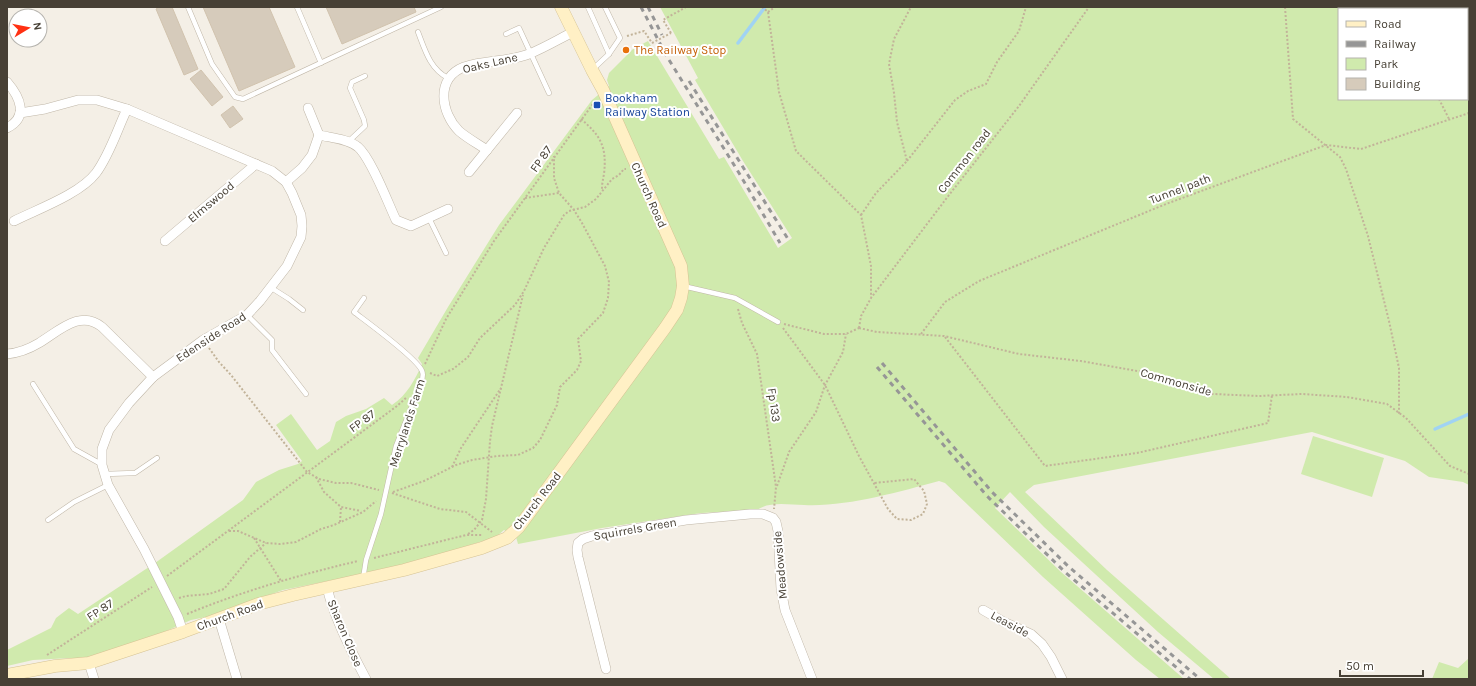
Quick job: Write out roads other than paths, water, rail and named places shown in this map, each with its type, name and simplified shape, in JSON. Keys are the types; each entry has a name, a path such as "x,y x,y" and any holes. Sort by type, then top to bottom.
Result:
{"street":[{"name":"Church Road","path":"7,675 55,666 89,663 183,632 258,604 445,559 482,548 506,538 519,527 665,328 677,310 683,286 681,266 603,90 561,7"},
{"name":"Oaks Lane","path":"487,150 458,130 445,107 444,95 448,78 454,72 463,68 512,59 530,54 573,32"},
{"path":"7,82 16,93 20,106 18,119 14,125 7,128"},
{"name":"Edenside Road","path":"20,113 45,109 71,101 84,99 97,100 127,109 272,171 286,182 301,215 302,231 292,256 270,287 247,315 204,340 153,377 129,403 109,430 102,449 103,469 108,485 144,549 178,618 183,632"},
{"path":"286,182 302,168 312,155 319,135 308,108"},
{"path":"14,221 68,194 87,182 102,163 127,109"},
{"path":"469,172 517,113"},
{"path":"319,135 342,140 358,147 369,162 396,220 411,226 448,209"},
{"name":"Elmswood","path":"165,241 256,164"},
{"path":"7,354 32,347 75,321 89,320 94,321 102,327 153,377"},
{"name":"Squirrels Green","path":"606,669 578,557 578,543 592,536 686,520 750,514 763,514 773,518"},
{"name":"Meadowside","path":"773,518 776,522 778,531 781,589 785,610 812,679"},
{"name":"Sharon Close","path":"327,587 330,600 357,663 366,679"},
{"name":"Leaside","path":"983,610 1004,622 1031,634 1042,644 1051,657 1062,679"},
{"path":"219,619 237,679"},
{"path":"89,663 94,679"}],"lane":[{"path":"188,7 212,64 234,97 243,99 441,7"},
{"path":"297,7 321,64"},
{"path":"588,7 609,54"},
{"path":"592,70 609,54 620,38 605,7"},
{"path":"506,34 519,28 549,93"},
{"path":"418,32 434,66 440,74 448,78"},
{"path":"348,142 365,126 364,120 350,88 352,82 365,76"},
{"path":"429,218 446,253"},
{"path":"683,286 735,298 778,322"},
{"path":"270,287 303,310"},
{"name":"Merrylands Farm","path":"363,579 366,560 388,493 396,446 421,383 422,370 411,357 354,312 364,298"},
{"path":"247,315 272,340 272,350 306,394"},
{"path":"32,384 74,449 103,469 135,473 157,458"},
{"path":"48,520 74,502 108,485"}],"waterway":[{"path":"738,43 765,7"},
{"path":"1435,429 1469,414"}],"railway":[{"path":"641,7 666,55 739,173 780,243"},
{"path":"648,7 662,35"},
{"path":"689,81 788,239"},
{"path":"882,363 992,492 1069,567 1200,679"},
{"path":"877,367 987,496 1065,572 1190,679"}],"place":[{"name":"The Railway Stop","path":"626,50"},
{"name":"Bookham Railway Station","path":"597,105"}]}
